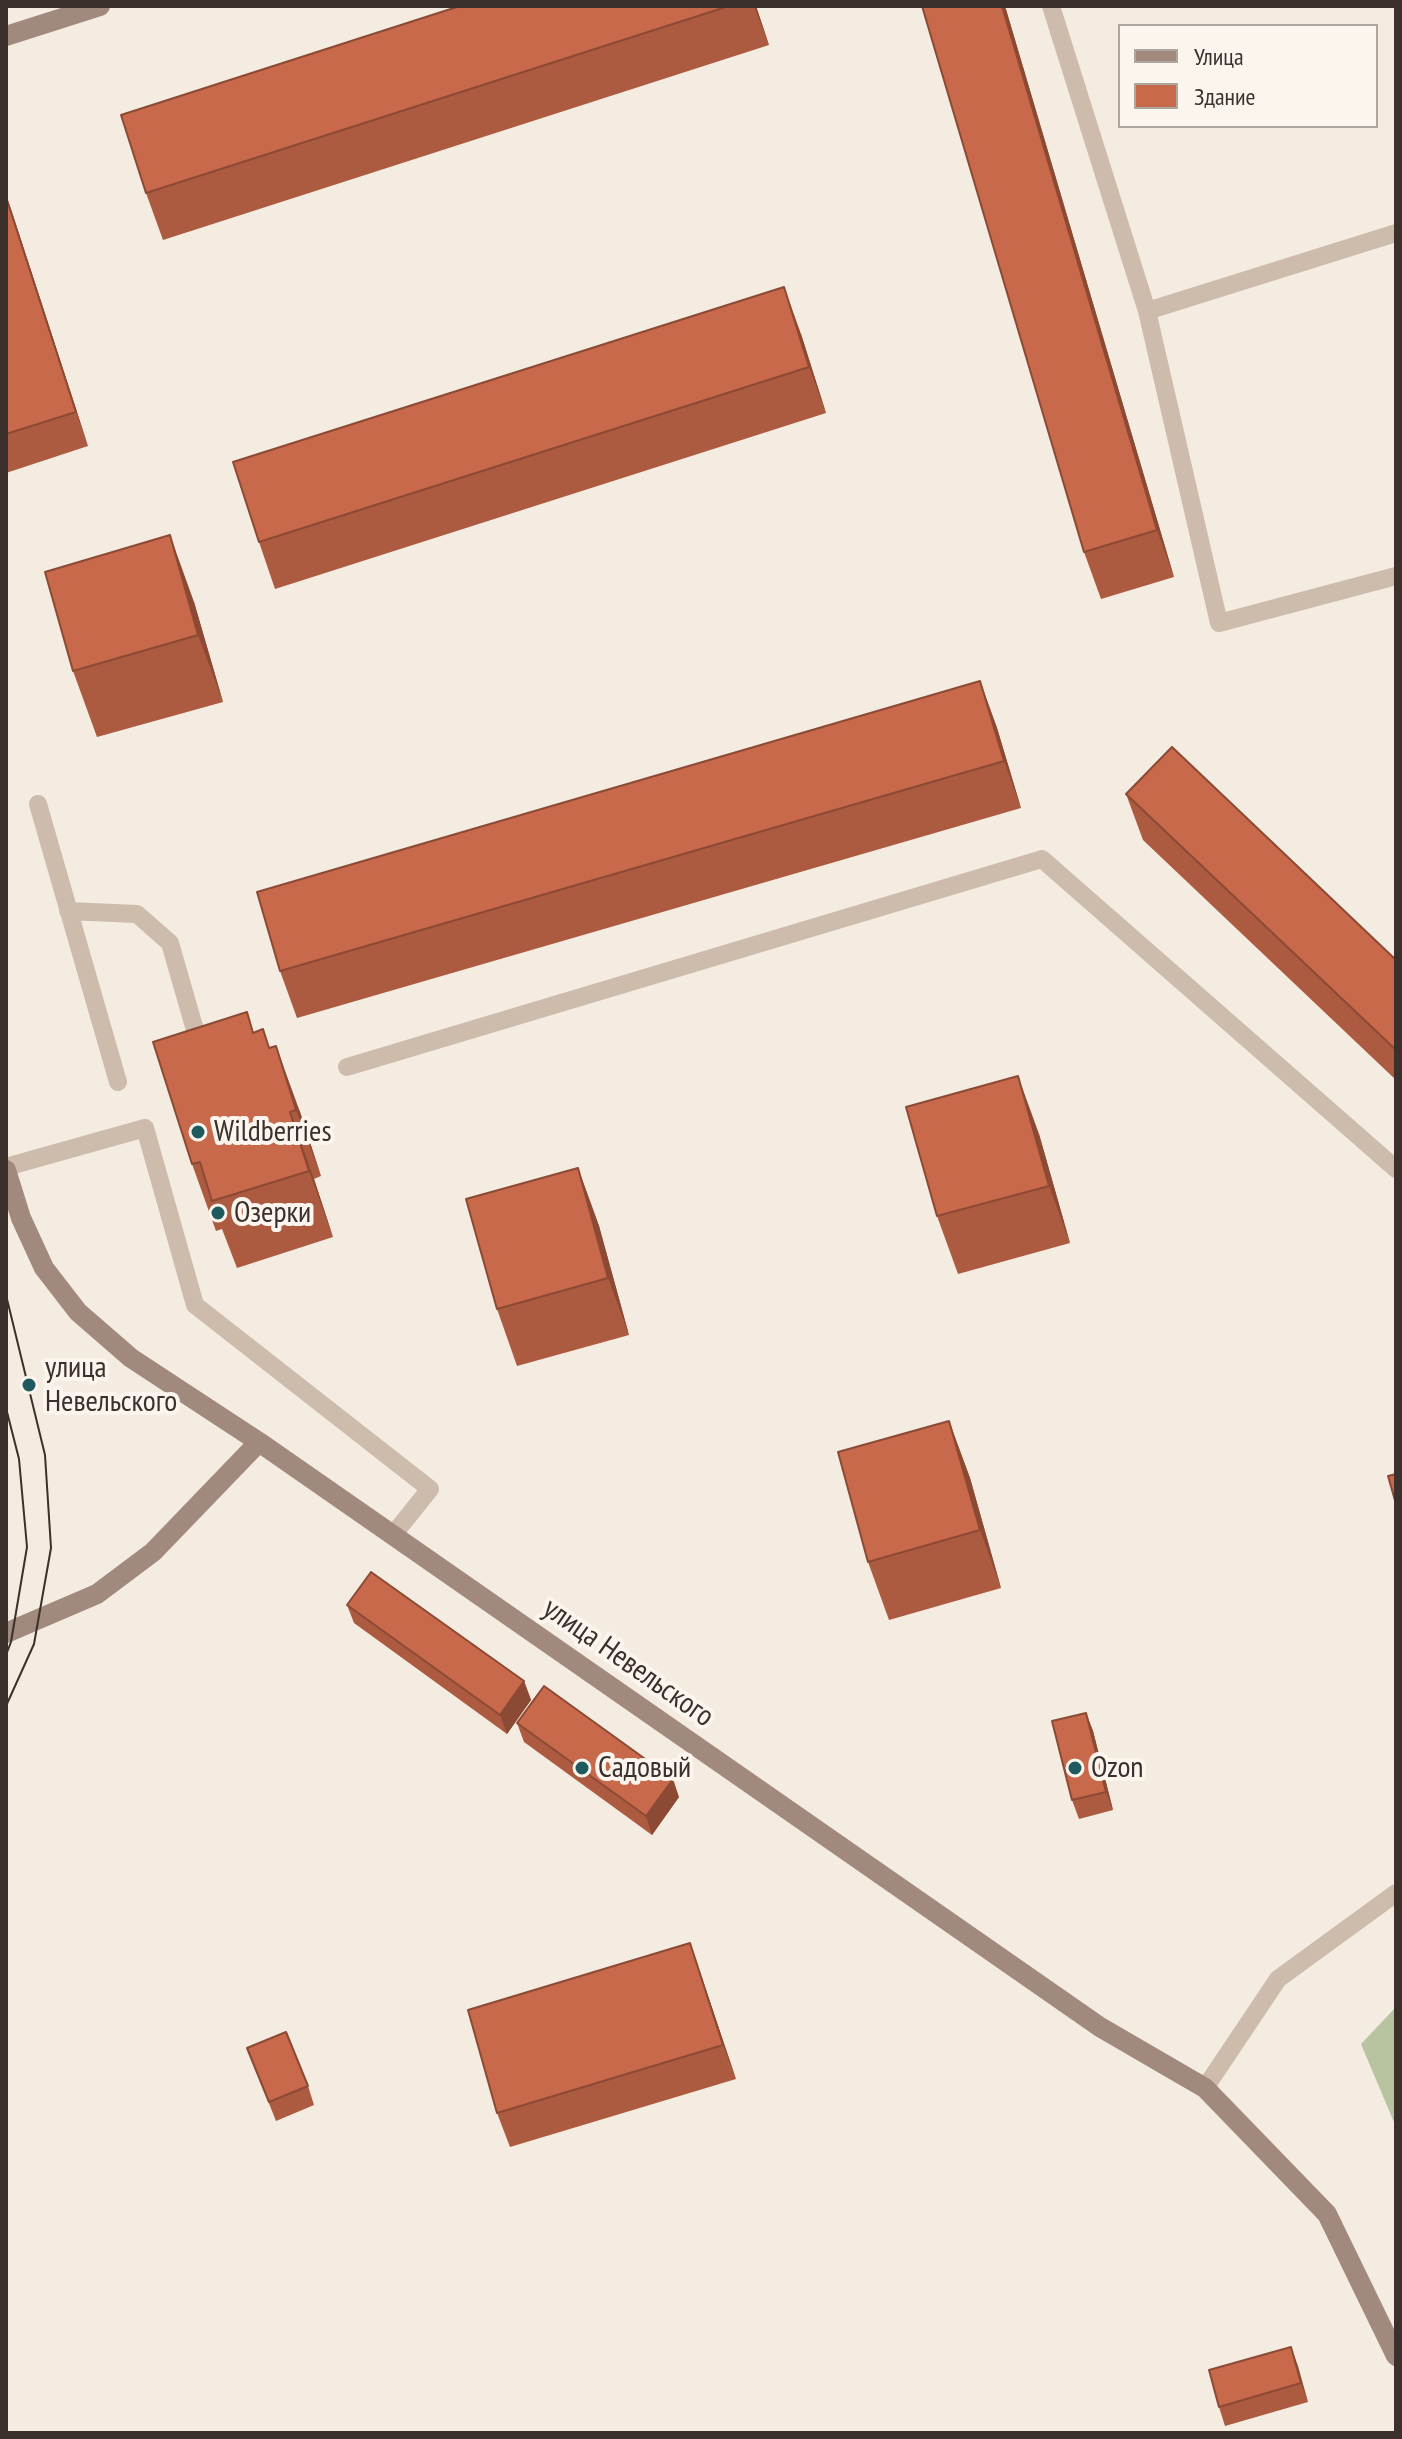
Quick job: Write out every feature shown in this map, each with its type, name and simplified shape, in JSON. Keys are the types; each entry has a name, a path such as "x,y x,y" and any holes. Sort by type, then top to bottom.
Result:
{"street":[{"path":"6,36 100,6"},
{"name":"улица Невельского","path":"6,1168 21,1218 44,1268 78,1312 131,1358 259,1442 1100,2027 1205,2088 1327,2214 1396,2356"},
{"path":"6,1633 97,1594 153,1552 259,1442"}],"lane":[{"path":"1051,6 1147,311 1219,623 1396,576"},
{"path":"1147,311 1396,233"},
{"path":"38,804 118,1082"},
{"path":"347,1067 1042,859 1396,1169"},
{"path":"68,911 137,914 170,943 201,1051"},
{"path":"6,1168 145,1128 195,1305 430,1489 393,1535"},
{"path":"1205,2088 1278,1979 1396,1893"}],"green space":[{"path":"1396,2007 1396,2127 1361,2044"}],"building":[{"path":"460,6 729,6 146,193 121,115"},
{"path":"922,6 1002,6 1157,530 1084,552"},
{"path":"6,197 76,412 6,434"},
{"path":"784,287 809,367 259,542 233,462"},
{"path":"170,535 198,635 73,671 45,572"},
{"path":"980,681 1004,761 280,971 257,892"},
{"path":"1172,747 1396,960 1396,1050 1126,794"},
{"path":"247,1012 253,1033 263,1029 269,1048 276,1046 296,1110 290,1112 309,1171 212,1201 200,1162 192,1164 153,1042"},
{"path":"1018,1076 1049,1186 937,1216 906,1107"},
{"path":"578,1168 608,1278 497,1309 466,1199"},
{"path":"949,1421 980,1530 868,1562 838,1452"},
{"path":"1396,1474 1396,1504 1388,1476"},
{"path":"371,1572 524,1681 500,1715 347,1605"},
{"path":"544,1686 673,1779 646,1816 517,1723"},
{"path":"1086,1713 1106,1792 1072,1800 1052,1721"},
{"path":"690,1943 723,2045 497,2113 468,2010"},
{"path":"286,2032 308,2086 269,2102 247,2048"},
{"path":"1291,2347 1301,2383 1219,2407 1209,2370"}],"tram line":[{"path":"6,1295 45,1455 51,1548 34,1644 6,1706"},
{"path":"6,1408 19,1459 27,1547 11,1642 6,1655"}],"place":[{"name":"Wildberries","path":"198,1132"},
{"name":"Озерки","path":"218,1213"},
{"name":"улица Невельского","path":"29,1385"},
{"name":"Садовый","path":"582,1768"},
{"name":"Ozon","path":"1075,1768"}]}
